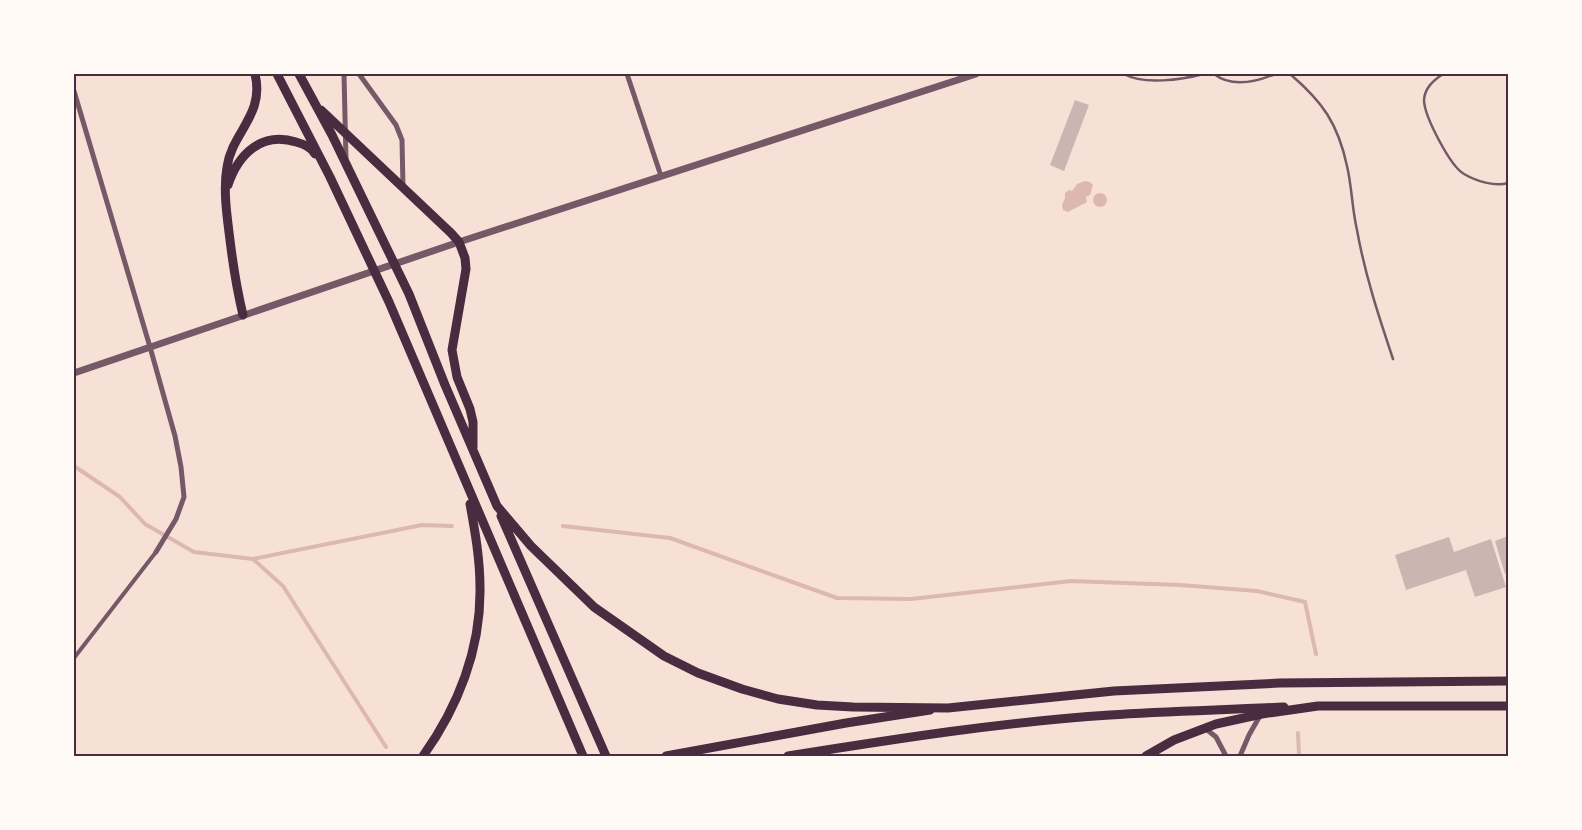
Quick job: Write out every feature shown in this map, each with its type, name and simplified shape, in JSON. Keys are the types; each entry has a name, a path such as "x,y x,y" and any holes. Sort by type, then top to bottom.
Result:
{"main road":[{"path":"243,316 236,288 225,195 227,164 257,97 255,74"},
{"path":"277,74 330,177 389,302 582,754"},
{"path":"299,74 346,162 409,294 473,450 606,756"},
{"path":"316,105 403,186 459,242 465,258 466,269 452,350 457,377 470,409 473,422 473,450"},
{"path":"225,195 232,173 239,161 250,150 262,143 278,139 292,141 312,149 330,177"},
{"path":"424,756 448,718 463,684 472,657 480,588 478,549 468,488"},
{"path":"497,506 531,546 594,608 664,656 698,673 742,689 778,699 817,705 948,708"},
{"path":"666,756 846,723 948,708 1114,691 1280,683 1508,681"},
{"path":"1146,756 1174,740 1206,730 1216,724 1262,714 1318,706"},
{"path":"788,756 909,737 1101,716 1318,706 1508,706"}],"street":[{"path":"344,74 346,162"},
{"path":"359,74 396,126 402,140 403,186"},
{"path":"627,74 661,176"},
{"path":"74,373 459,242 976,74"},
{"path":"74,91 175,436 184,497 176,519 156,552 74,658"},
{"path":"1240,756 1249,735 1262,714"},
{"path":"1206,730 1216,737 1226,756"}],"lane":[{"path":"1124,74 1133,79 1153,80 1189,78 1203,74"},
{"path":"1214,74 1222,80 1230,82 1249,81 1275,74"},
{"path":"1290,74 1310,91 1325,108 1336,130 1348,166 1356,230 1371,294 1393,359"},
{"path":"1443,74 1428,87 1424,100 1428,116 1445,152 1462,174 1481,182 1507,183"}],"shaded area":[{"path":"1085,181 1093,185 1090,195 1086,197 1087,202 1068,212 1063,210 1062,205 1065,193 1069,190 1072,191 1077,184"},
{"path":"1097,193 1103,193 1107,200 1103,207 1097,207 1093,203 1093,197"}],"building":[{"path":"1075,100 1089,105 1064,171 1050,165"},
{"path":"1508,536 1508,573 1505,574 1495,541"},
{"path":"1449,537 1454,552 1491,539 1506,587 1475,597 1466,570 1406,590 1395,555"}],"waterway":[{"path":"74,466 120,497 145,524 194,552 253,559 422,525 452,526"},
{"path":"563,526 670,538 837,598 911,599 1071,581 1180,585 1257,591 1305,602 1316,654"},
{"path":"253,559 283,586 386,747"},
{"path":"1298,733 1299,756"}]}
